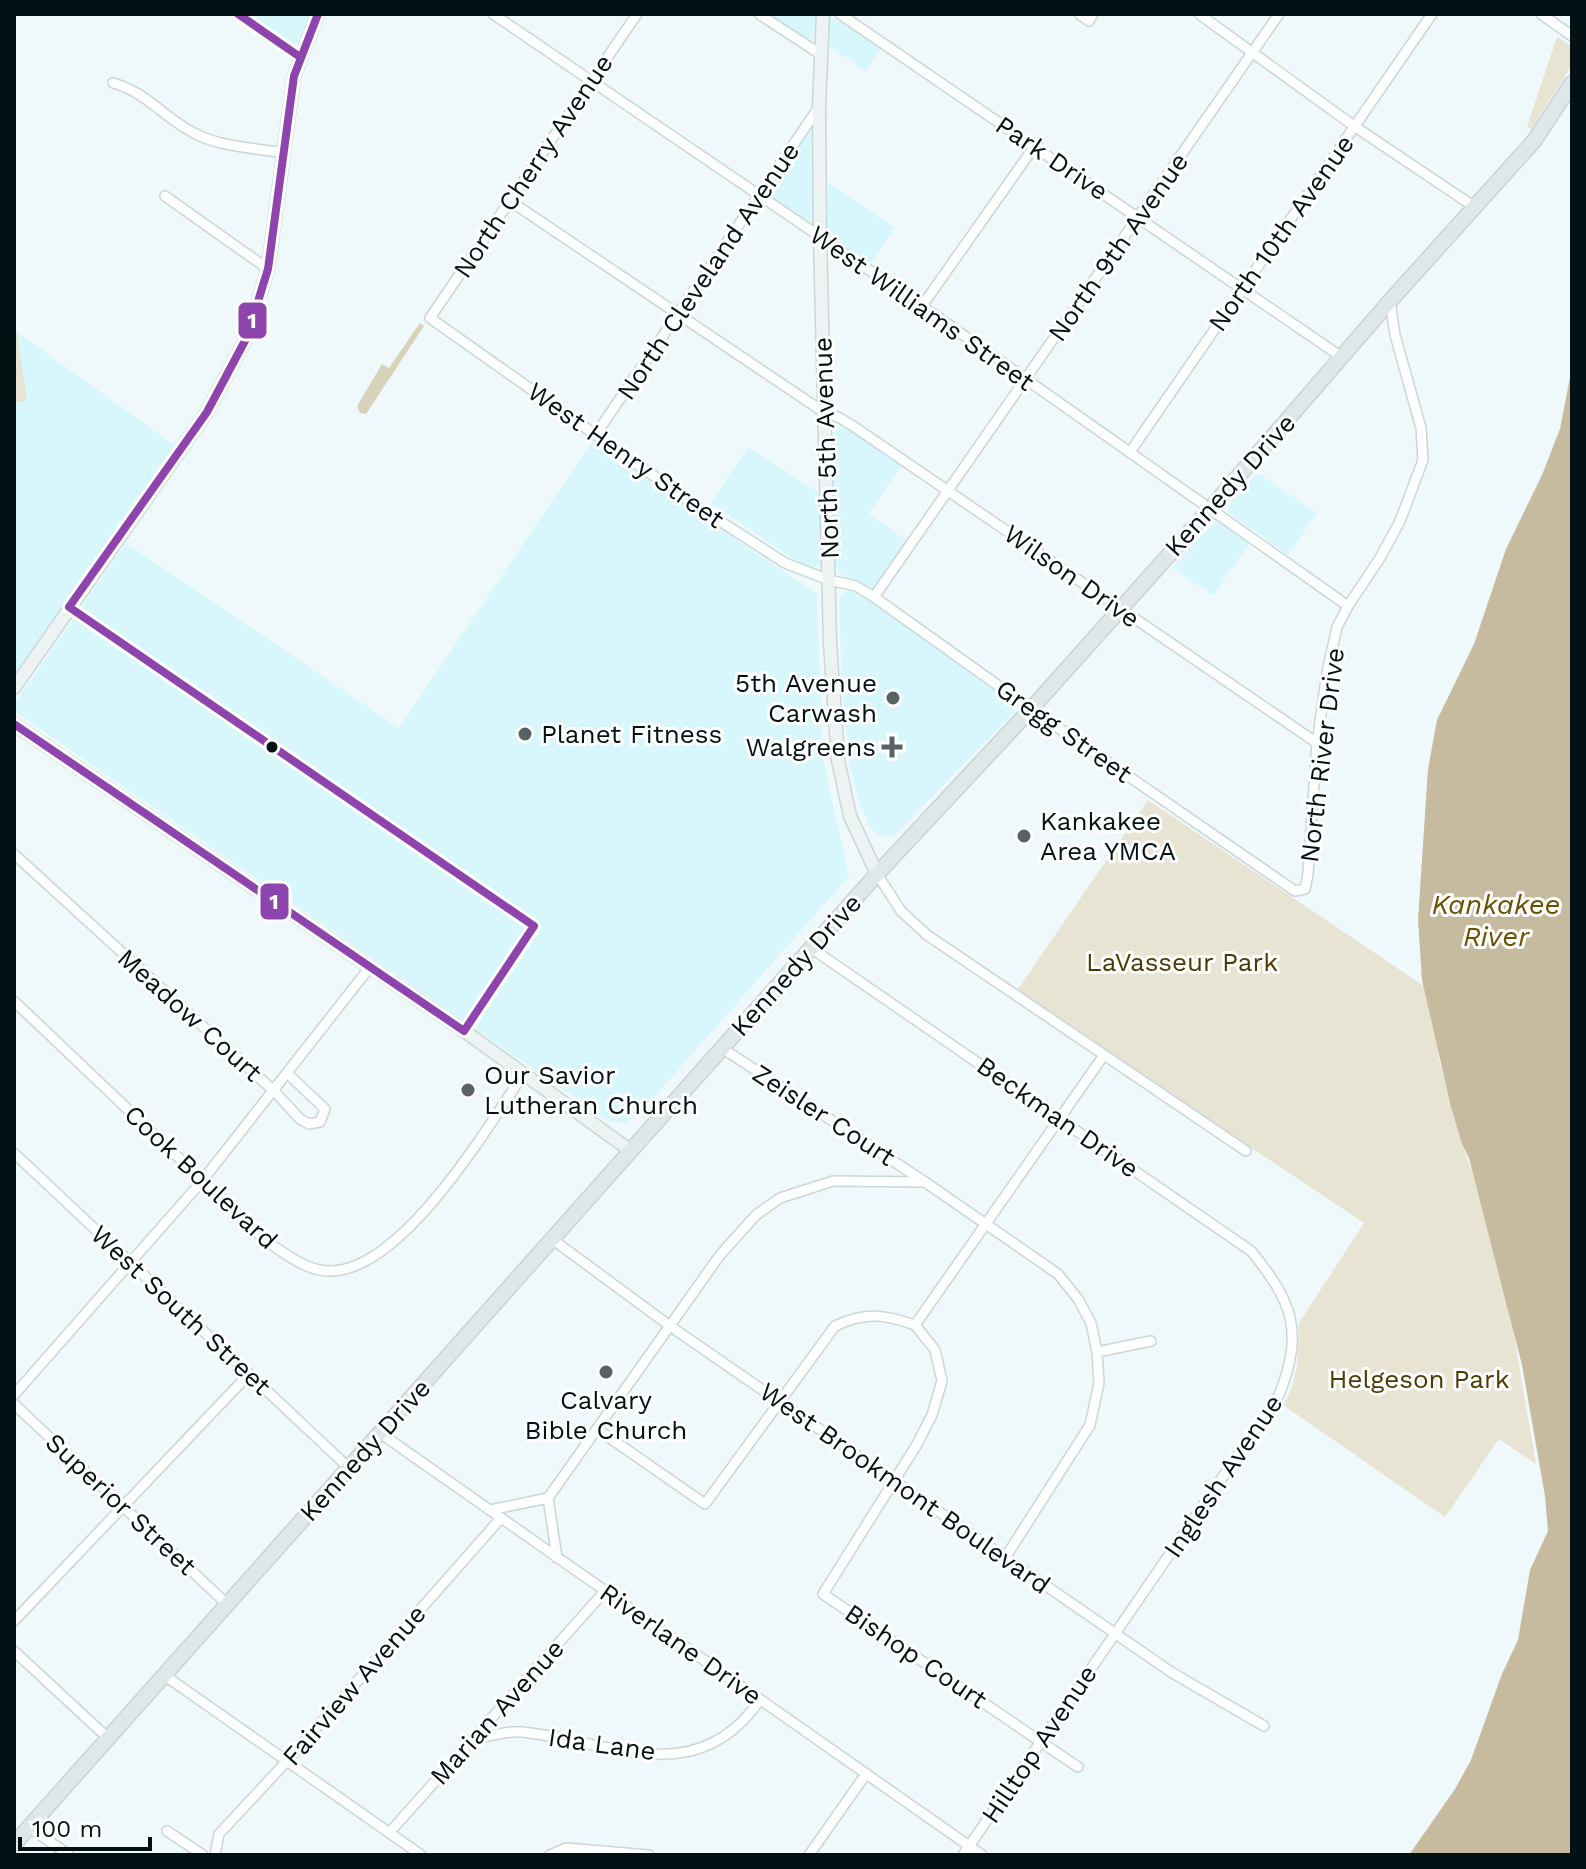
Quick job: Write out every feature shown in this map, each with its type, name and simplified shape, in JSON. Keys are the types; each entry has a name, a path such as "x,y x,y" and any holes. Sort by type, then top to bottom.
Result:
{"main road":[{"path":"14,688 207,412 247,337 268,269 294,76 318,14"},
{"name":"North 5th Avenue","path":"823,14 819,107 820,237 830,643 838,760 850,816 877,874"},
{"name":"Kennedy Drive","path":"14,1844 877,874 1031,709 1210,509 1538,136 1572,83"},
{"path":"14,724 524,1073 631,1151"}],"street":[{"path":"238,14 300,57"},
{"name":"West Williams Street","path":"493,14 922,306 1348,606"},
{"name":"North Cherry Avenue","path":"430,318 637,14"},
{"path":"759,14 820,54"},
{"name":"Park Drive","path":"840,14 1343,358"},
{"path":"1079,14 1089,21 1093,14"},
{"path":"1199,14 1354,126 1476,208"},
{"name":"North 9th Avenue","path":"874,597 1279,14"},
{"name":"North 10th Avenue","path":"1130,452 1432,14"},
{"path":"1541,14 1572,36"},
{"path":"113,83 127,87 193,133 215,141 284,153"},
{"name":"North Cleveland Avenue","path":"596,434 819,107"},
{"path":"922,306 1034,147"},
{"path":"165,196 268,269"},
{"name":"Wilson Drive","path":"510,201 825,413 840,418 1317,743"},
{"name":"North River Drive","path":"1295,891 1305,889 1308,874 1317,743 1337,627 1400,521 1423,460 1421,428 1395,335 1390,301"},
{"name":"West Henry Street","path":"430,318 695,505 785,563 829,580"},
{"name":"Gregg Street","path":"829,580 856,586 874,597 1295,891"},
{"name":"Meadow Court","path":"14,854 275,1092 300,1119 309,1124 320,1122 325,1109 288,1074"},
{"path":"877,874 912,924 1246,1151"},
{"name":"Beckman Drive","path":"811,948 1251,1251 1272,1277 1287,1305"},
{"path":"14,1395 202,1181 275,1092 370,967"},
{"name":"Cook Boulevard","path":"14,1001 266,1241 310,1268 333,1271 358,1265 381,1254 430,1205 470,1155 524,1073"},
{"name":"Zeisler Court","path":"722,1048 987,1223 1058,1274 1078,1299 1091,1323 1097,1352 1099,1383 1090,1425 1005,1558"},
{"path":"915,1325 1104,1055"},
{"path":"14,1169 18,1157"},
{"name":"West South Street","path":"18,1157 349,1468"},
{"path":"490,1510 548,1498 720,1255 756,1215 780,1198 833,1181 925,1182"},
{"name":"West Brookmont Boulevard","path":"552,1239 670,1326 1115,1634 1171,1672 1264,1726"},
{"name":"Inglesh Avenue","path":"1115,1634 1279,1395 1291,1365 1292,1335 1287,1305"},
{"path":"597,1429 705,1504 835,1326 857,1316 888,1316 915,1325 935,1350 942,1381 932,1415 893,1480"},
{"path":"1097,1352 1151,1341"},
{"path":"14,1621 249,1374"},
{"name":"Superior Street","path":"14,1404 228,1605"},
{"name":"Riverlane Drive","path":"380,1433 866,1774 966,1850 982,1855"},
{"name":"Bishop Court","path":"893,1480 823,1594 1078,1767"},
{"path":"548,1498 557,1558"},
{"name":"Fairview Avenue","path":"215,1855 219,1834 501,1518"},
{"name":"Marian Avenue","path":"389,1833 605,1591"},
{"name":"Hilltop Avenue","path":"966,1850 1115,1634"},
{"path":"14,1651 108,1738"},
{"path":"164,1675 421,1855"},
{"name":"Ida Lane","path":"473,1739 518,1731 648,1755 679,1753 708,1748 748,1718 760,1700"},
{"path":"809,1855 866,1774"},
{"path":"29,1827 69,1855"},
{"path":"167,1831 203,1855"},
{"path":"550,1855 566,1848 649,1855"}],"shaded area":[{"path":"245,14 311,14 299,43 291,44"},
{"path":"767,14 815,14 814,39 807,40"},
{"path":"831,16 881,48 866,71 828,45"},
{"path":"810,131 814,134 814,223 767,193"},
{"path":"828,182 895,228 869,265 828,236"},
{"path":"420,323 424,326 366,414 360,413 357,406 382,364 389,368"},
{"path":"14,330 174,445 14,676"},
{"path":"838,427 848,429 901,466 869,514 907,541 873,589 846,580 836,568 833,434"},
{"path":"592,442 817,594 823,760 849,876 641,1112 625,1123 609,1121 14,711 14,704 126,543 399,728"},
{"path":"748,447 821,494 822,561 818,566 809,568 797,562 711,503"},
{"path":"1258,473 1317,513 1288,555 1228,512 1231,501"},
{"path":"1217,520 1250,543 1213,595 1172,568"},
{"path":"850,591 869,600 1017,705 1014,712 891,836 879,835 870,827 850,768 841,679 840,598 844,592"}],"green space":[{"path":"1557,37 1572,46 1572,65 1531,129 1527,127"},
{"path":"14,331 17,333 27,400 14,403"},
{"name":"LaVasseur Park","path":"1148,800 1434,993 1439,1059 1462,1144 1479,1191 1512,1324 1536,1464 1499,1439 1445,1517 1283,1405 1297,1367 1299,1323 1364,1223 1027,998 1018,989"}],"water":[{"name":"Kankakee River","path":"1572,367 1572,1855 1409,1855 1455,1789 1471,1760 1502,1674 1518,1640 1530,1570 1548,1531 1545,1496 1522,1365 1469,1158 1451,1107 1422,980 1418,920 1428,769 1437,720 1474,644 1506,549 1542,475 1560,429"}],"transit line":[{"name":"1","path":"238,14 300,57"},
{"name":"1","path":"14,724 464,1031 534,926 69,607 207,412 247,337 268,269 294,76 318,14"}],"place":[{"name":"5th Avenue Carwash","path":"893,698"},
{"name":"Planet Fitness","path":"525,734"},
{"name":"Walgreens","path":"892,747"},
{"name":"Kankakee Area YMCA","path":"1024,836"},
{"name":"Our Savior Lutheran Church","path":"468,1090"},
{"name":"Calvary Bible Church","path":"606,1372"}],"park label":[{"name":"Helgeson Park","path":"1419,1379"}]}
